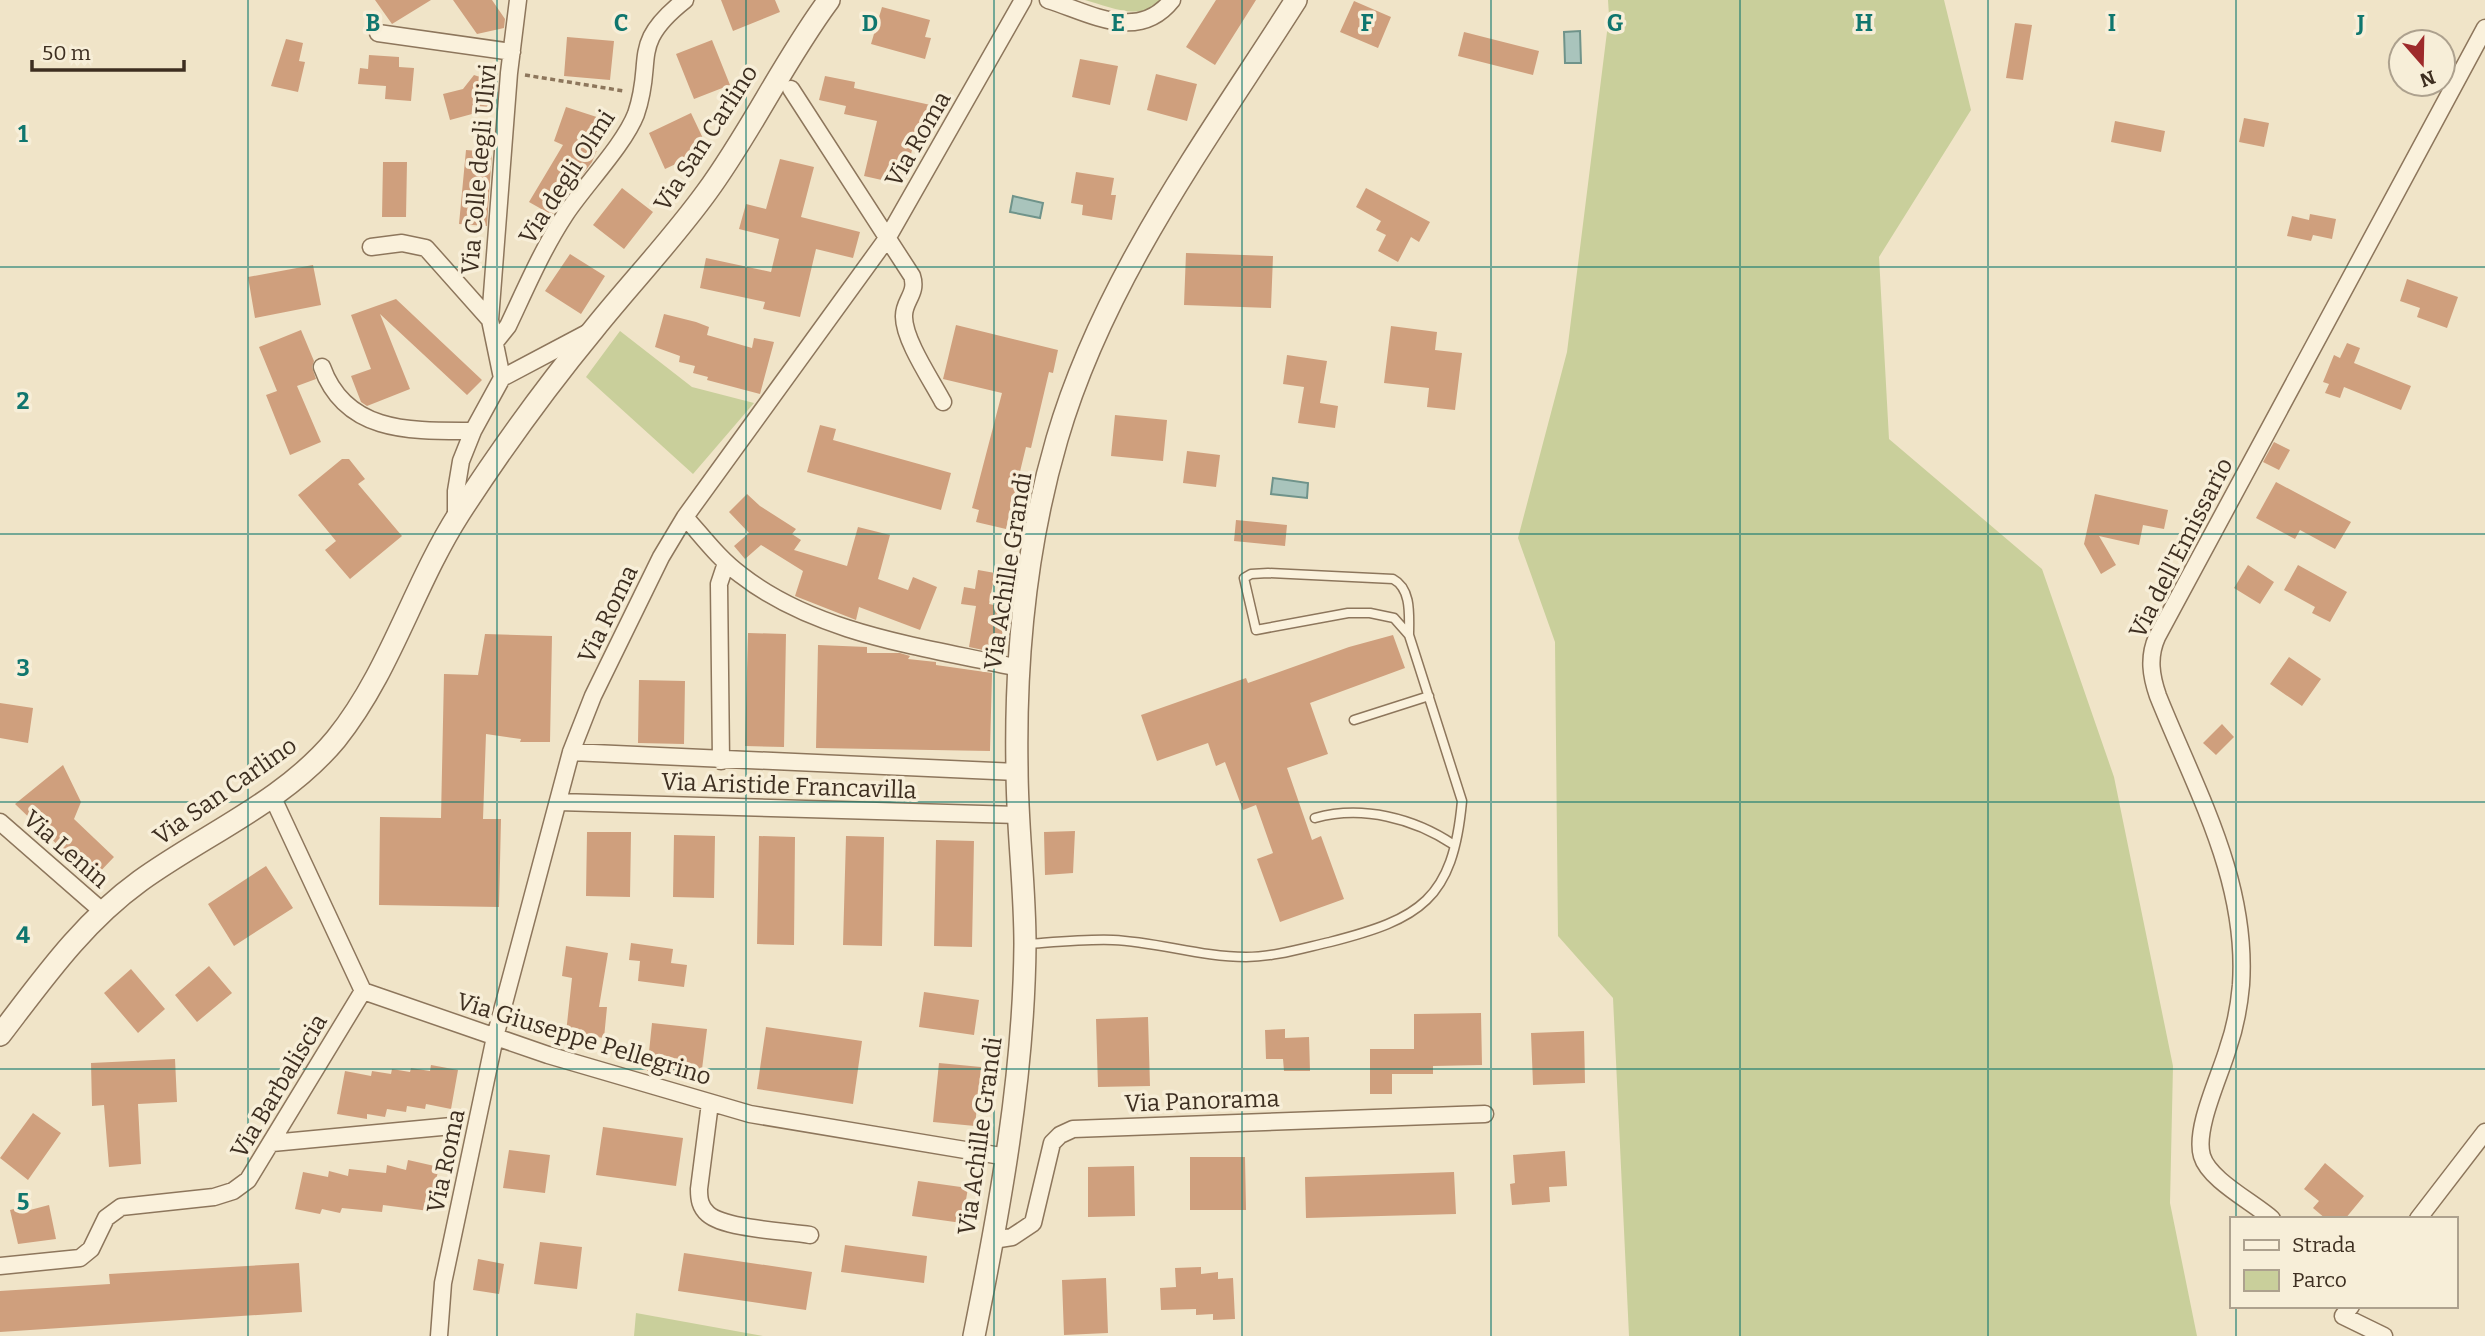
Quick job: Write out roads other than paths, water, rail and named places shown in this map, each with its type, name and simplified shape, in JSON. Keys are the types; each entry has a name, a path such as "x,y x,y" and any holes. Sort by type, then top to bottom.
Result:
{"street":[{"name":"Via Colle degli Ulivi","path":"496,341 490,320 509,73 518,0"},
{"name":"Via degli Olmi","path":"496,341 508,326 564,216 632,122 649,39 663,19 685,0"},
{"name":"Via San Carlino","path":"0,1035 61,956 102,911 150,874 272,796 316,761 347,723 375,678 456,519 592,330 708,190 748,129 792,51 829,0"},
{"name":"Via Roma","path":"439,1336 443,1283 495,1037 572,752 593,696 661,557 685,517 888,237 1023,0"},
{"path":"1048,0 1132,24 1154,17 1172,0"},
{"name":"Via Achille Grandi","path":"974,1336 1007,1157 1019,1049 1025,944 1017,772 1018,668 1026,596 1045,490 1062,423 1084,360 1137,254 1296,0"},
{"name":"Via dell'Emissario","path":"2269,1217 2211,1172 2202,1156 2202,1129 2232,1035 2238,1004 2239,926 2226,859 2156,690 2151,655 2157,637 2485,28"},
{"path":"378,33 512,52"},
{"path":"791,89 888,237 914,285 913,295 905,310 905,324 943,402"},
{"path":"371,247 402,243 426,248 490,320"},
{"name":"Via San Carlino","path":"456,519 458,474 473,431 502,378 592,330"},
{"path":"496,341 502,378"},
{"path":"322,367 329,386 340,402 368,418 418,430 473,431"},
{"path":"685,517 726,563 766,593 829,621 1018,668"},
{"path":"721,761 719,584 726,563"},
{"name":"Via Aristide Francavilla","path":"572,752 721,761 1017,772"},
{"path":"272,796 363,991"},
{"name":"Via Aristide Francavilla","path":"558,802 1019,815"},
{"name":"Via Lenin","path":"0,822 102,911"},
{"name":"Via Giuseppe Pellegrino","path":"363,991 495,1037 710,1103 790,1123 1007,1157"},
{"name":"Via Barbaliscia","path":"0,1266 80,1258 91,1249 106,1219 121,1207 200,1199 225,1194 242,1185 272,1143 363,991"},
{"path":"710,1103 699,1189 705,1211 724,1222 810,1235"},
{"name":"Via Panorama","path":"993,1240 1018,1235 1032,1223 1052,1143 1060,1135 1073,1129 1485,1114"},
{"path":"272,1143 452,1126"},
{"path":"2420,1217 2485,1132"},
{"path":"2342,1310 2384,1336"}],"lane":[{"path":"1025,944 1115,940 1248,957 1319,944 1405,919 1420,908 1433,893 1454,845 1462,801 1409,635 1406,593 1401,584 1393,579 1268,573 1251,573 1244,578 1243,587 1256,630 1348,613 1370,613 1394,618 1409,635"},
{"path":"1354,720 1429,695"},
{"path":"1315,818 1337,812 1375,814 1409,822 1454,845"}],"water":[{"path":"1580,31 1581,63 1565,63 1564,32"},
{"path":"1013,196 1043,203 1040,218 1010,212"},
{"path":"1273,478 1308,483 1307,498 1271,494"}]}
